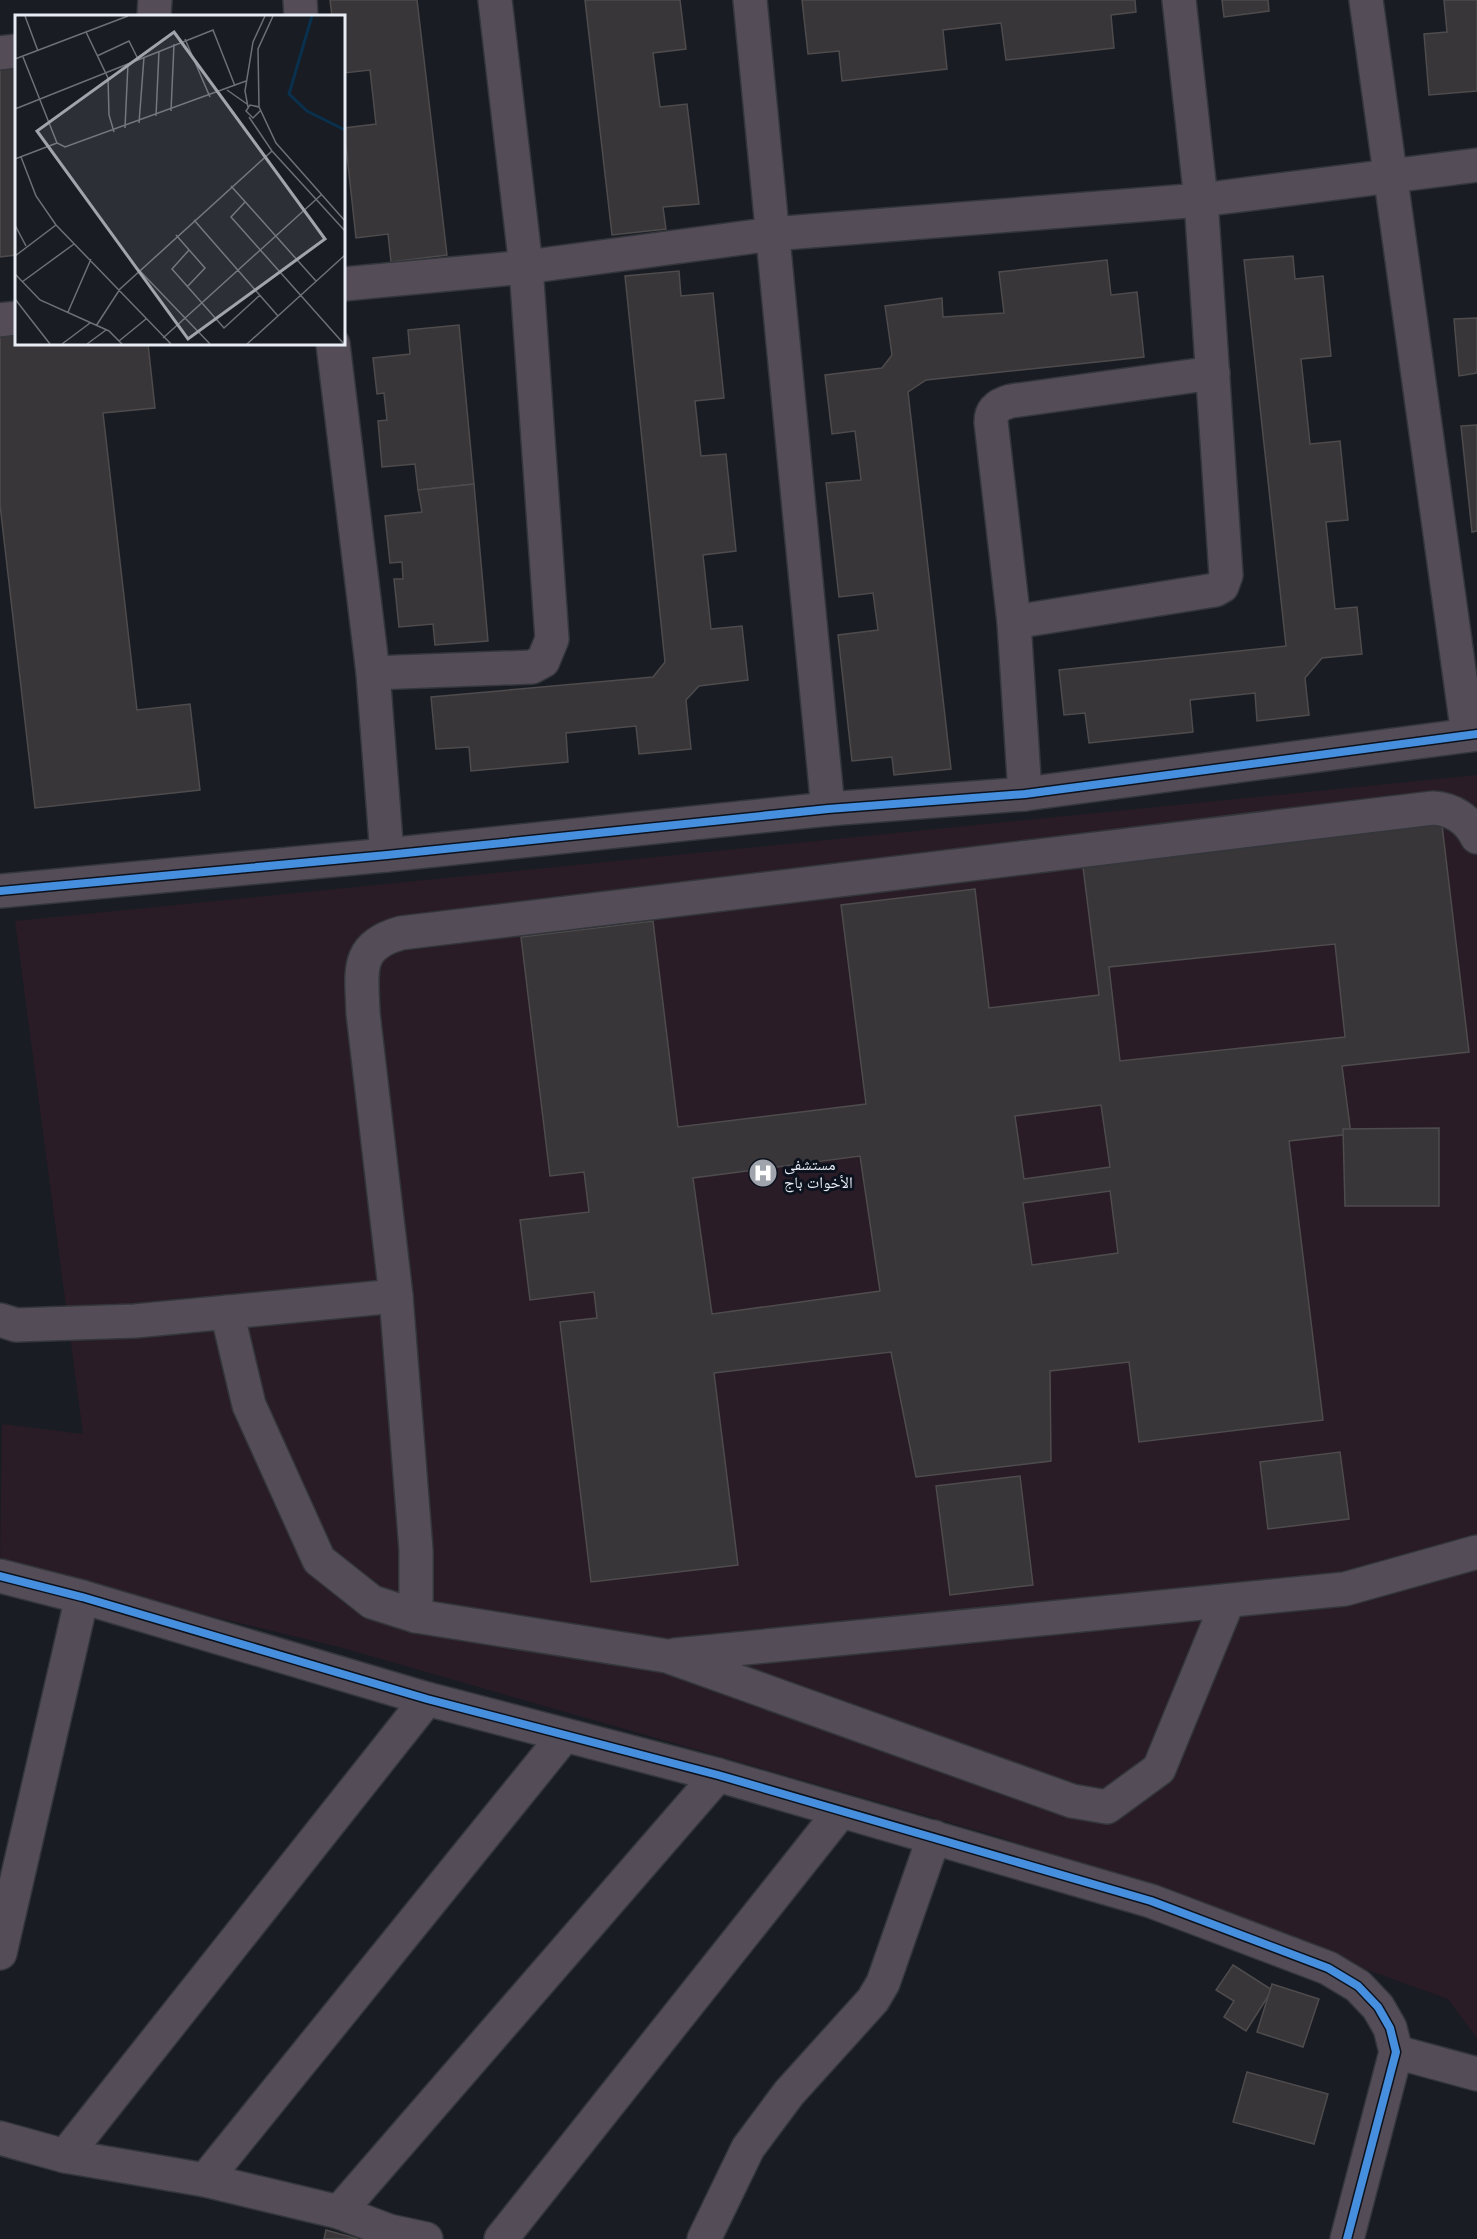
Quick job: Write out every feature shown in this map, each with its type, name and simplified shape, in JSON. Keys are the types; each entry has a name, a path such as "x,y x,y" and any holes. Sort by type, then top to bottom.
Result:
{"street":[{"path":"154,15 156,0"},
{"path":"300,0 301,15"},
{"path":"373,673 532,667 543,661 552,639 526,267 495,0"},
{"path":"750,0 828,809"},
{"path":"1014,622 1215,590 1222,586 1227,569 1201,200 1179,0"},
{"path":"0,891 387,855 828,809 1025,794 1473,735 1389,178 1366,0"},
{"path":"0,53 15,51"},
{"path":"345,284 526,267 772,234 1201,200 1389,178 1477,165"},
{"path":"0,320 15,318"},
{"path":"333,345 373,673 387,855"},
{"path":"1025,794 1014,622 991,422 996,409 1011,401 1213,373"},
{"path":"416,1616 416,1550 396,1296 363,1013 362,968 370,950 380,939 413,932 1433,808 1446,809 1458,815 1477,837"},
{"path":"0,1320 16,1325 135,1321 396,1296"},
{"path":"227,1312 249,1405 319,1560 372,1602 416,1616 668,1656 1030,1787 1072,1801 1107,1807 1159,1769 1228,1601"},
{"path":"668,1656 1345,1589 1477,1552"},
{"path":"0,1576 82,1597 427,1699 718,1775 1151,1900 1328,1968 1358,1986 1378,2007 1390,2028 1396,2052 1347,2239"},
{"path":"0,1953 82,1597"},
{"path":"65,2156 427,1699"},
{"path":"205,2180 564,1736"},
{"path":"339,2212 718,1775"},
{"path":"501,2239 841,1810"},
{"path":"704,2239 748,2148 789,2094 873,2000 883,1983 934,1837"},
{"path":"1396,2052 1477,2074"},
{"path":"0,2138 65,2156 205,2180 339,2212 388,2235 426,2239"}],"shaded area":[{"name":"مستشفى الأخوات باج","path":"1477,775 1477,2038 1448,1999 1000,1837 343,1648 0,1565 2,1424 83,1434 15,921"}],"building":[{"path":"330,0 417,0 447,255 391,262 388,234 356,238 345,128 376,124 370,70 345,73 345,15 332,15"},
{"path":"585,0 680,0 686,49 653,53 660,107 687,104 699,204 663,207 666,229 612,235"},
{"path":"802,0 1135,0 1136,12 1111,15 1114,48 1006,60 1001,23 943,30 947,69 842,81 839,51 808,54"},
{"path":"1222,0 1268,0 1269,11 1224,17"},
{"path":"1444,0 1477,0 1477,91 1429,95 1424,34 1447,32"},
{"path":"15,55 15,255 0,257 0,57"},
{"path":"1293,256 1295,279 1323,276 1331,356 1301,359 1310,444 1340,441 1348,520 1326,522 1335,609 1357,607 1362,654 1322,658 1305,678 1309,715 1257,721 1255,693 1190,700 1193,732 1089,743 1085,713 1064,715 1059,670 1286,646 1244,260"},
{"path":"1107,260 1111,295 1137,292 1144,357 926,380 908,392 951,769 894,775 892,757 852,761 838,635 878,630 873,593 839,597 826,483 861,480 855,431 832,434 825,375 882,368 892,355 885,306 942,298 943,317 1004,313 999,272"},
{"path":"679,271 681,296 713,293 724,398 695,401 701,456 726,454 736,551 703,555 711,629 742,626 748,680 699,686 686,700 691,749 639,754 636,726 566,733 568,762 471,771 469,747 436,749 431,697 653,677 665,662 625,276"},
{"path":"1477,318 1477,373 1459,376 1454,319"},
{"path":"459,325 474,484 418,490 415,464 382,467 378,421 387,420 384,393 377,394 373,358 410,354 408,330"},
{"path":"15,333 15,345 148,345 155,408 103,413 137,710 190,704 200,790 35,808 0,505 0,335"},
{"path":"1477,425 1477,531 1472,532 1461,426"},
{"path":"474,484 488,641 435,645 433,624 399,627 394,579 403,579 402,562 390,563 385,516 422,512 418,490"},
{"path":"1440,808 1469,1052 1342,1066 1351,1134 1289,1141 1323,1420 1139,1442 1129,1362 1050,1371 1051,1461 916,1477 891,1352 714,1373 738,1565 591,1582 560,1322 597,1318 594,1292 530,1300 520,1220 589,1212 584,1172 550,1176 521,937 653,921 678,1127 866,1104 841,905 975,889 989,1008 1099,995 1081,851","holes":["1335,944 1345,1037 1120,1061 1109,967","1101,1105 1110,1167 1024,1179 1015,1116","860,1156 880,1291 712,1314 693,1178","1110,1191 1118,1253 1032,1265 1023,1203"]},
{"path":"1439,1128 1439,1206 1345,1206 1343,1129"},
{"path":"1340,1452 1349,1519 1268,1529 1260,1462"},
{"path":"1020,1476 1033,1585 950,1595 936,1486"},
{"path":"1233,1965 1272,1990 1246,2031 1224,2017 1234,2001 1216,1990"},
{"path":"1272,1984 1319,1999 1303,2047 1257,2032"},
{"path":"1247,2072 1328,2094 1314,2144 1233,2122"},
{"path":"326,2230 358,2239 324,2239"}],"cycle path":[{"path":"0,891 387,855 828,809 1025,794 1477,734"},
{"path":"0,1576 82,1597 427,1699 718,1775 1151,1901 1328,1968 1358,1986 1378,2007 1390,2028 1396,2052 1347,2239"}],"place":[{"name":"مستشفى الأخوات باج","path":"763,1173"}]}
